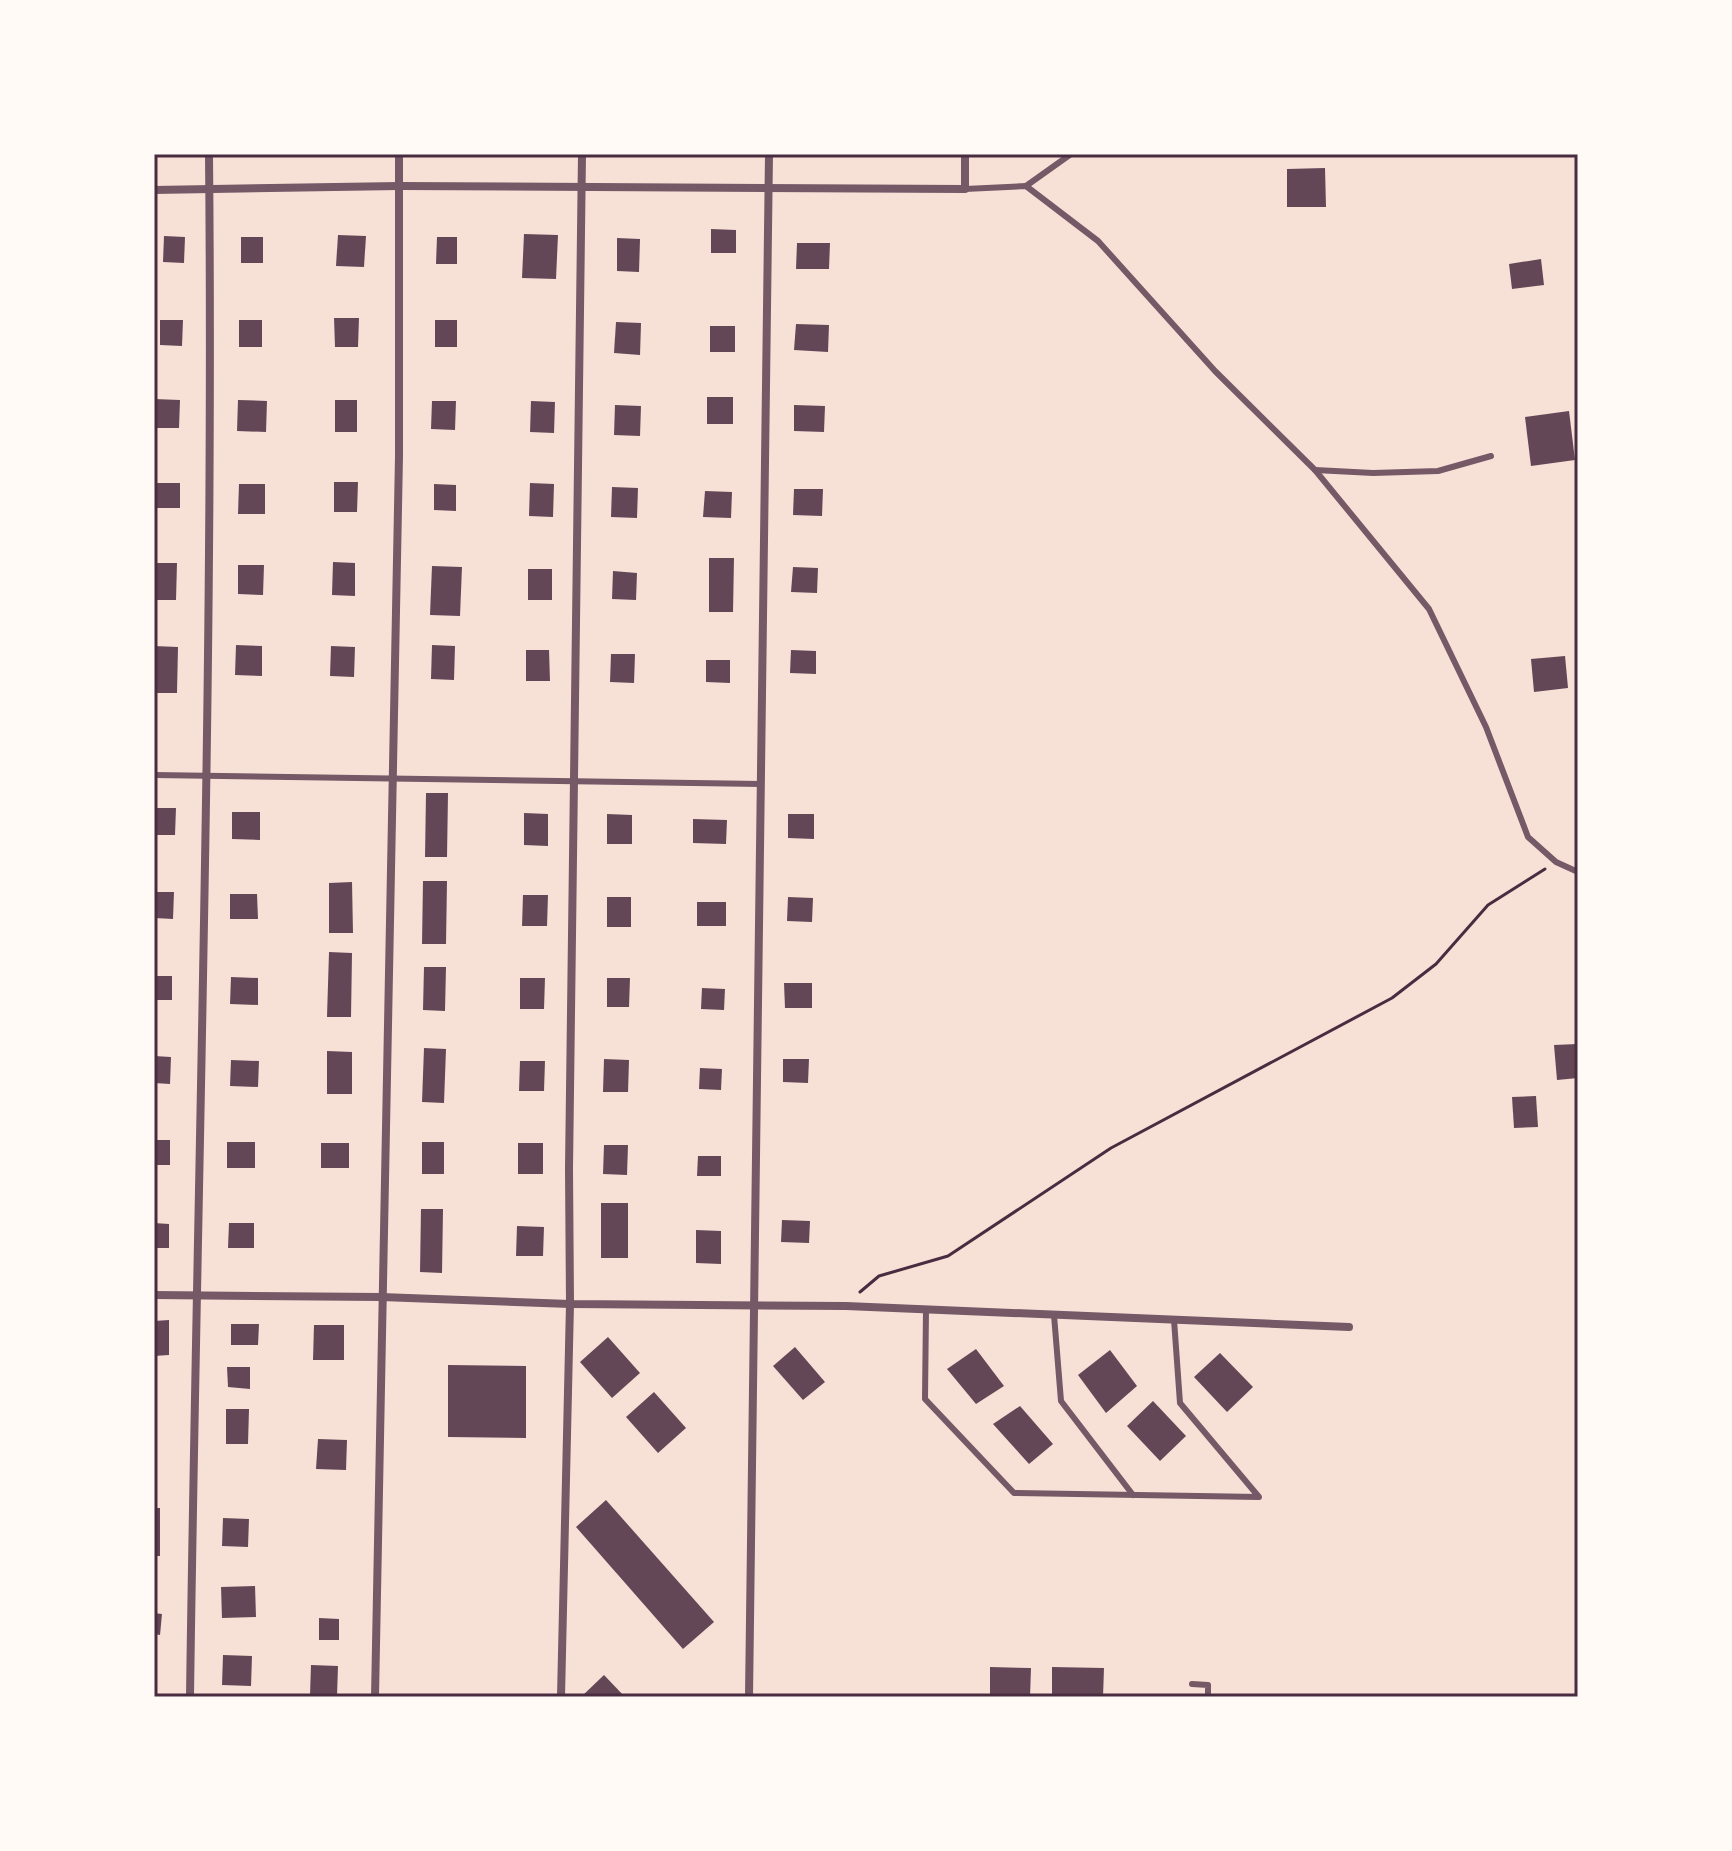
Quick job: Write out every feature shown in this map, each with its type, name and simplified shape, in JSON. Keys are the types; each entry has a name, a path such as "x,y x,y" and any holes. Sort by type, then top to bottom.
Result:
{"street":[{"path":"190,1697 207,775 211,398 209,154"},
{"path":"375,1697 399,456 399,154"},
{"path":"561,1697 570,1304 569,1169 582,154"},
{"path":"749,1697 769,154"},
{"path":"154,190 399,186 965,189 965,154"},
{"path":"154,1295 846,1306 1349,1327"}],"lane":[{"path":"965,189 1026,186 1071,154"},
{"path":"1026,186 1098,241 1215,371 1315,470 1429,609 1486,727 1528,837 1556,862 1578,872"},
{"path":"1315,470 1373,473 1438,471 1491,456"},
{"path":"154,775 761,784"},
{"path":"926,1309 925,1399 1014,1493 1259,1497 1180,1403 1174,1320"},
{"path":"1054,1315 1061,1401 1133,1495"},
{"path":"1192,1684 1208,1685 1208,1697"}],"path":[{"path":"846,1306 879,1276 948,1256 1111,1148 1392,998 1436,964 1488,905 1556,862"}],"building":[{"path":"1325,168 1326,207 1287,207 1287,169"},
{"path":"711,229 736,230 736,253 711,253"},
{"path":"524,234 558,235 556,279 522,278"},
{"path":"338,235 366,236 364,267 336,266"},
{"path":"164,236 185,237 184,263 163,262"},
{"path":"241,237 263,237 263,263 241,263"},
{"path":"437,237 457,237 457,264 436,264"},
{"path":"617,238 640,239 639,272 617,271"},
{"path":"797,243 830,243 829,269 796,269"},
{"path":"1541,259 1544,285 1512,289 1509,264"},
{"path":"334,318 359,318 358,347 335,347"},
{"path":"160,320 183,320 182,346 160,345"},
{"path":"239,320 262,320 262,347 239,347"},
{"path":"435,320 457,320 457,347 435,347"},
{"path":"616,322 641,323 640,355 614,353"},
{"path":"796,324 829,325 828,352 794,350"},
{"path":"710,326 735,326 735,352 710,352"},
{"path":"707,397 733,397 733,424 707,424"},
{"path":"154,399 180,400 179,428 154,428"},
{"path":"238,400 267,401 266,432 237,431"},
{"path":"335,400 357,400 357,432 335,432"},
{"path":"432,401 456,401 455,430 431,429"},
{"path":"531,401 555,402 554,433 530,432"},
{"path":"615,405 641,406 640,436 614,435"},
{"path":"794,405 825,406 824,432 794,431"},
{"path":"1569,411 1575,460 1531,466 1525,417"},
{"path":"334,482 358,482 357,512 334,512"},
{"path":"154,483 180,483 180,508 154,508"},
{"path":"530,483 554,484 553,517 529,516"},
{"path":"239,484 265,484 265,514 238,514"},
{"path":"434,484 456,485 456,511 434,510"},
{"path":"612,487 638,488 637,518 611,517"},
{"path":"794,489 823,489 822,516 793,515"},
{"path":"705,491 732,492 731,518 703,517"},
{"path":"709,558 734,558 733,612 709,612"},
{"path":"333,562 355,563 355,596 332,595"},
{"path":"154,563 177,563 176,600 154,600"},
{"path":"238,565 264,565 263,595 238,594"},
{"path":"432,566 462,567 460,616 430,615"},
{"path":"793,567 818,568 817,593 791,592"},
{"path":"528,569 552,569 552,600 528,600"},
{"path":"613,571 637,573 636,600 612,599"},
{"path":"236,645 262,646 262,676 235,675"},
{"path":"432,645 455,646 454,680 431,679"},
{"path":"154,646 178,647 177,693 154,693"},
{"path":"331,646 355,647 354,677 330,676"},
{"path":"526,650 549,650 550,681 526,681"},
{"path":"791,650 816,651 816,674 790,673"},
{"path":"611,654 635,654 634,683 610,682"},
{"path":"1565,656 1568,688 1534,692 1531,659"},
{"path":"706,660 730,660 730,683 706,682"},
{"path":"426,793 448,793 447,857 425,857"},
{"path":"154,808 176,808 175,835 154,835"},
{"path":"232,812 260,812 260,840 232,839"},
{"path":"524,813 548,814 548,846 524,845"},
{"path":"607,814 632,815 632,844 607,844"},
{"path":"788,814 814,814 814,839 788,838"},
{"path":"693,819 727,820 726,844 693,843"},
{"path":"423,881 447,881 446,944 422,944"},
{"path":"352,882 353,933 329,933 329,883"},
{"path":"154,892 174,892 173,919 154,918"},
{"path":"230,894 257,894 258,919 230,919"},
{"path":"523,895 548,895 547,926 522,926"},
{"path":"607,897 631,897 631,927 607,927"},
{"path":"788,897 813,898 812,922 787,921"},
{"path":"697,902 726,902 726,926 697,926"},
{"path":"329,952 352,953 351,1017 327,1017"},
{"path":"424,967 446,967 445,1011 423,1010"},
{"path":"154,976 172,976 172,1000 154,1000"},
{"path":"231,977 258,978 258,1005 230,1004"},
{"path":"520,978 545,978 544,1009 520,1009"},
{"path":"607,978 630,978 629,1007 607,1007"},
{"path":"784,983 812,983 812,1008 785,1008"},
{"path":"702,988 725,989 724,1010 701,1009"},
{"path":"1577,1044 1578,1078 1557,1080 1554,1045"},
{"path":"424,1048 446,1049 444,1103 422,1102"},
{"path":"327,1051 352,1052 352,1094 327,1094"},
{"path":"154,1056 171,1057 170,1084 154,1083"},
{"path":"604,1059 629,1060 628,1092 603,1092"},
{"path":"783,1059 809,1059 808,1083 783,1082"},
{"path":"231,1060 259,1061 258,1087 230,1086"},
{"path":"520,1061 545,1061 544,1091 519,1091"},
{"path":"700,1068 722,1069 721,1090 699,1089"},
{"path":"1536,1096 1538,1127 1514,1128 1512,1097"},
{"path":"154,1140 170,1140 170,1165 154,1165"},
{"path":"227,1142 255,1142 255,1168 227,1168"},
{"path":"422,1142 444,1142 444,1174 422,1174"},
{"path":"321,1143 349,1143 349,1168 321,1168"},
{"path":"518,1143 543,1143 543,1174 518,1174"},
{"path":"604,1145 628,1145 627,1175 603,1174"},
{"path":"698,1156 721,1156 721,1176 697,1176"},
{"path":"601,1203 628,1203 628,1258 601,1258"},
{"path":"421,1209 443,1209 442,1273 420,1272"},
{"path":"782,1220 810,1221 809,1243 781,1242"},
{"path":"154,1223 169,1224 169,1248 154,1248"},
{"path":"229,1223 254,1223 254,1248 228,1248"},
{"path":"517,1226 544,1227 543,1256 516,1256"},
{"path":"696,1230 721,1231 721,1264 696,1263"},
{"path":"169,1320 169,1355 154,1356 154,1321"},
{"path":"231,1324 259,1324 258,1345 231,1345"},
{"path":"314,1325 344,1325 344,1360 313,1360"},
{"path":"608,1337 640,1373 612,1398 580,1362"},
{"path":"795,1347 825,1382 803,1400 773,1366"},
{"path":"976,1349 1004,1386 976,1404 947,1369"},
{"path":"1110,1350 1137,1386 1106,1413 1078,1375"},
{"path":"1220,1353 1253,1387 1227,1412 1194,1377"},
{"path":"448,1365 526,1366 526,1438 448,1437"},
{"path":"227,1367 250,1367 250,1389 228,1387"},
{"path":"654,1392 686,1428 658,1453 626,1417"},
{"path":"1153,1401 1186,1436 1160,1461 1127,1426"},
{"path":"1020,1406 1053,1444 1029,1464 993,1424"},
{"path":"226,1409 249,1409 248,1444 226,1444"},
{"path":"318,1439 347,1440 346,1470 316,1469"},
{"path":"606,1500 714,1622 683,1649 576,1527"},
{"path":"154,1508 160,1508 160,1556 154,1556"},
{"path":"223,1518 249,1519 248,1547 222,1546"},
{"path":"255,1586 256,1617 222,1618 221,1587"},
{"path":"154,1613 162,1614 160,1635 154,1634"},
{"path":"319,1618 339,1619 339,1640 319,1640"},
{"path":"223,1655 252,1656 251,1686 222,1685"},
{"path":"311,1665 338,1666 337,1696 310,1695"},
{"path":"990,1667 1031,1668 1030,1697 990,1697"},
{"path":"1052,1667 1104,1668 1103,1697 1052,1697"},
{"path":"604,1675 625,1697 581,1697"}]}
